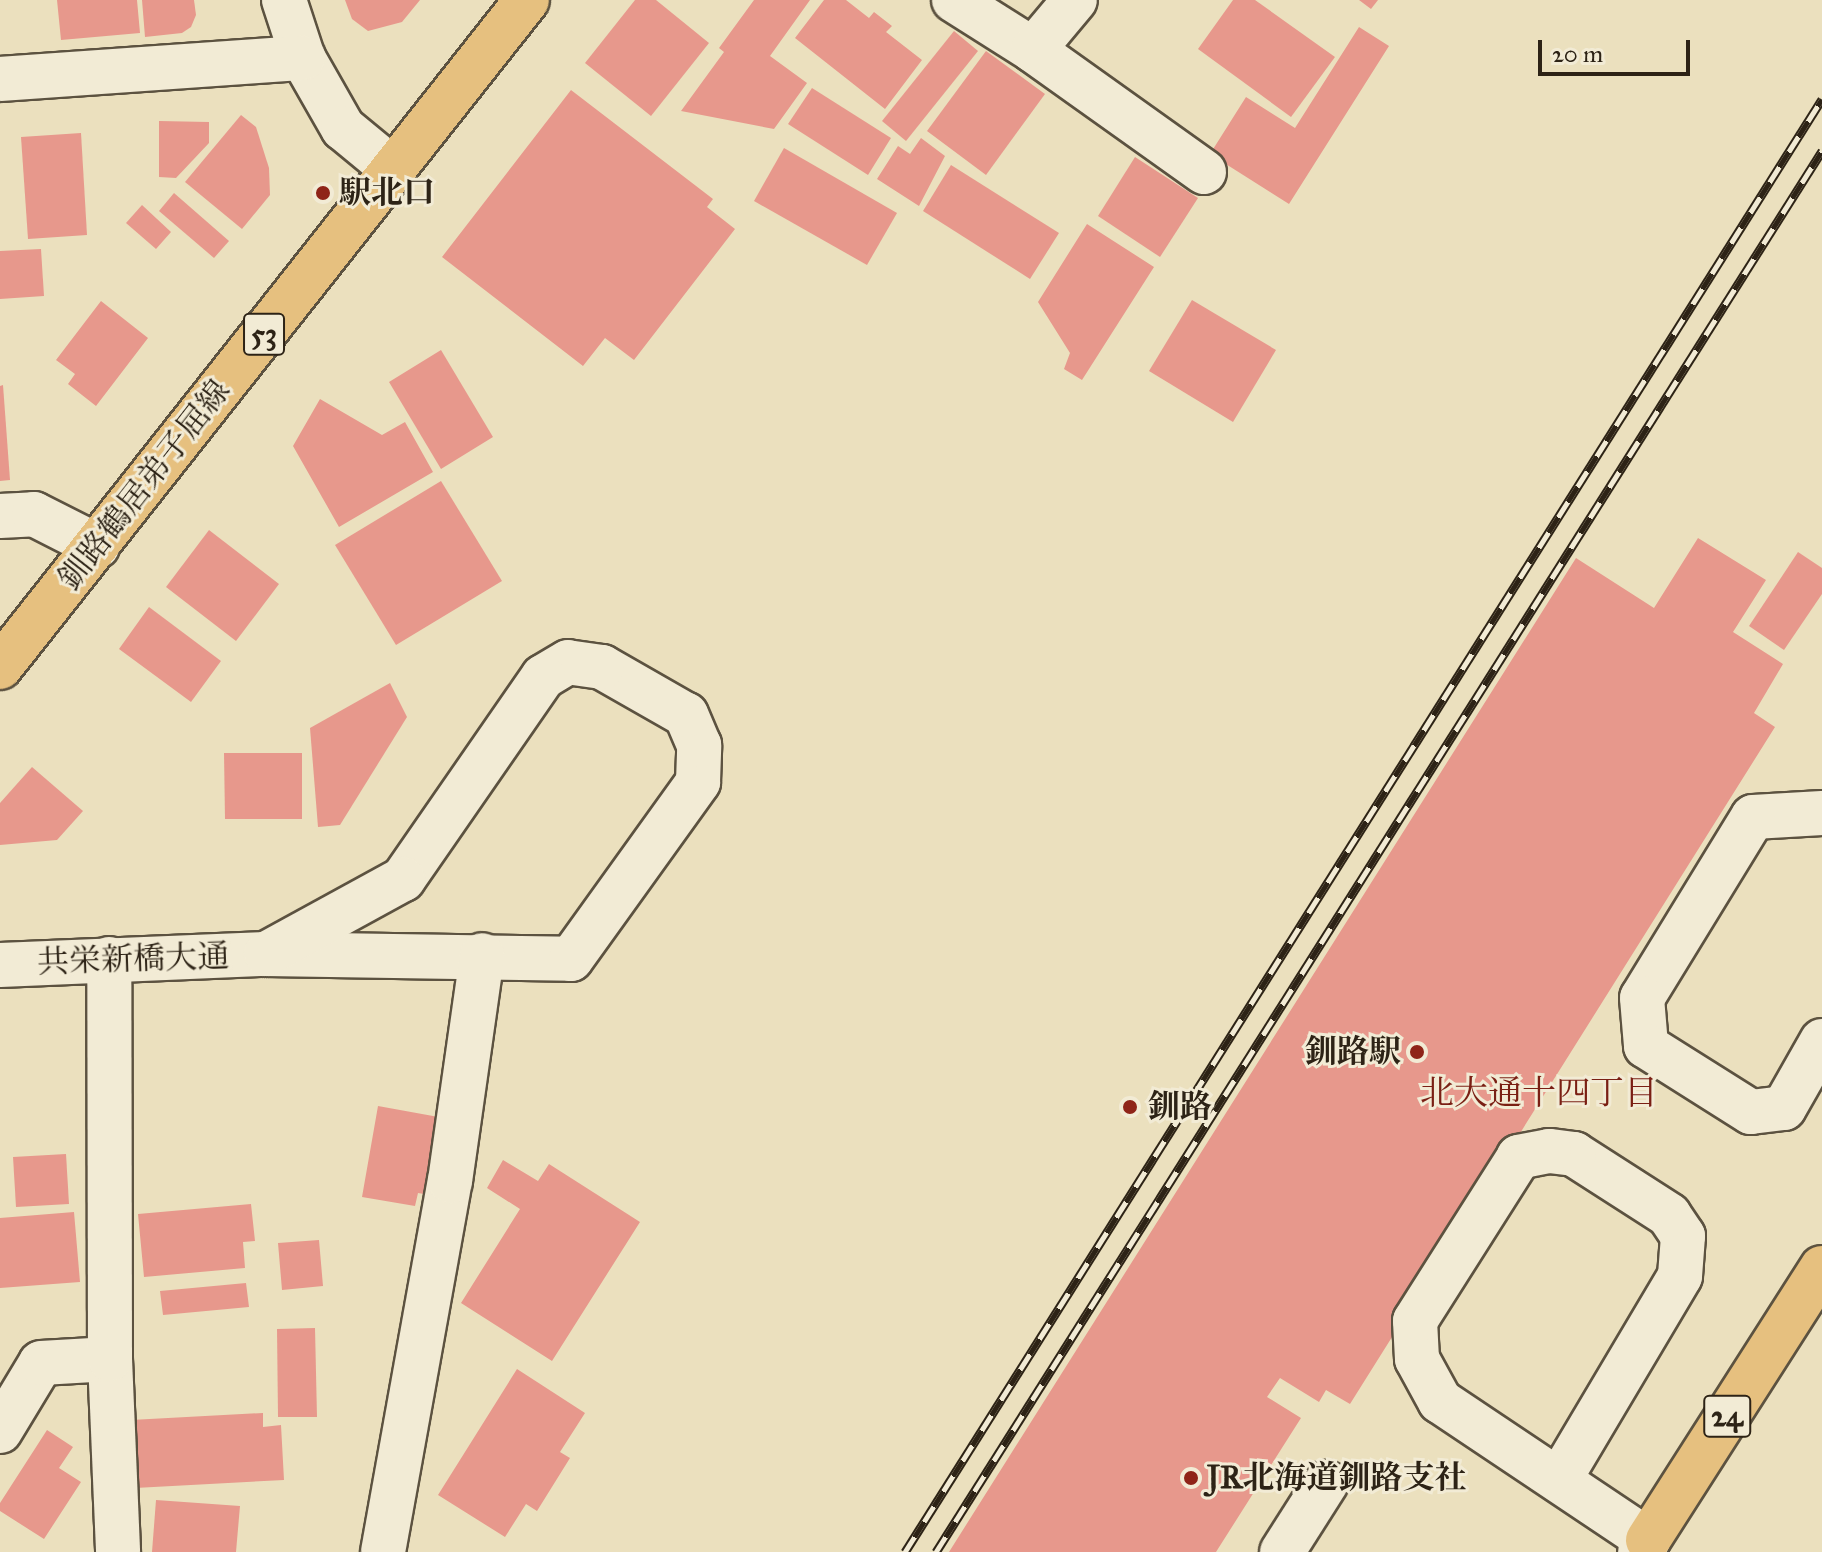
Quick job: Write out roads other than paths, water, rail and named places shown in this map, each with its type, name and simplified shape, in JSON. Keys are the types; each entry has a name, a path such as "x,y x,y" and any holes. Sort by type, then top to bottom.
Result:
{"main road":[{"name":"釧路鶴居弟子屈線","path":"0,667 527,0"},
{"name":"24","path":"1644,1546 1817,1288"}],"street":[{"path":"284,0 303,58 343,128 394,170"},
{"path":"954,0 1033,50 1204,172"},
{"path":"1033,50 1075,0"},
{"path":"0,79 303,58"},
{"path":"0,516 34,514 97,546"},
{"name":"共栄新橋大通","path":"0,965 266,954 482,955 571,959 698,782 699,745 686,715 602,667 568,662 543,677 403,879 266,954"},
{"path":"1822,813 1753,817 1642,998 1646,1046 1751,1112 1784,1108 1822,1041"},
{"path":"383,1552 450,1181 482,955"},
{"path":"109,959 110,1359 118,1552"},
{"path":"1559,1480 1680,1276 1683,1236 1669,1215 1574,1154 1549,1151 1519,1157 1415,1321 1417,1359 1440,1401 1559,1480 1644,1546"},
{"path":"0,1431 41,1363 110,1359"},
{"path":"1282,1552 1326,1483"}],"railway":[{"path":"905,1552 1822,99"},
{"path":"936,1552 1822,151"}],"place":[{"name":"駅北口","path":"323,193"},
{"name":"釧路駅","path":"1417,1052"},
{"name":"釧路","path":"1130,1107"},
{"name":"JR北海道釧路支社","path":"1191,1478"}],"district":[{"name":"北大通十四丁目","path":"1539,1093"}]}
